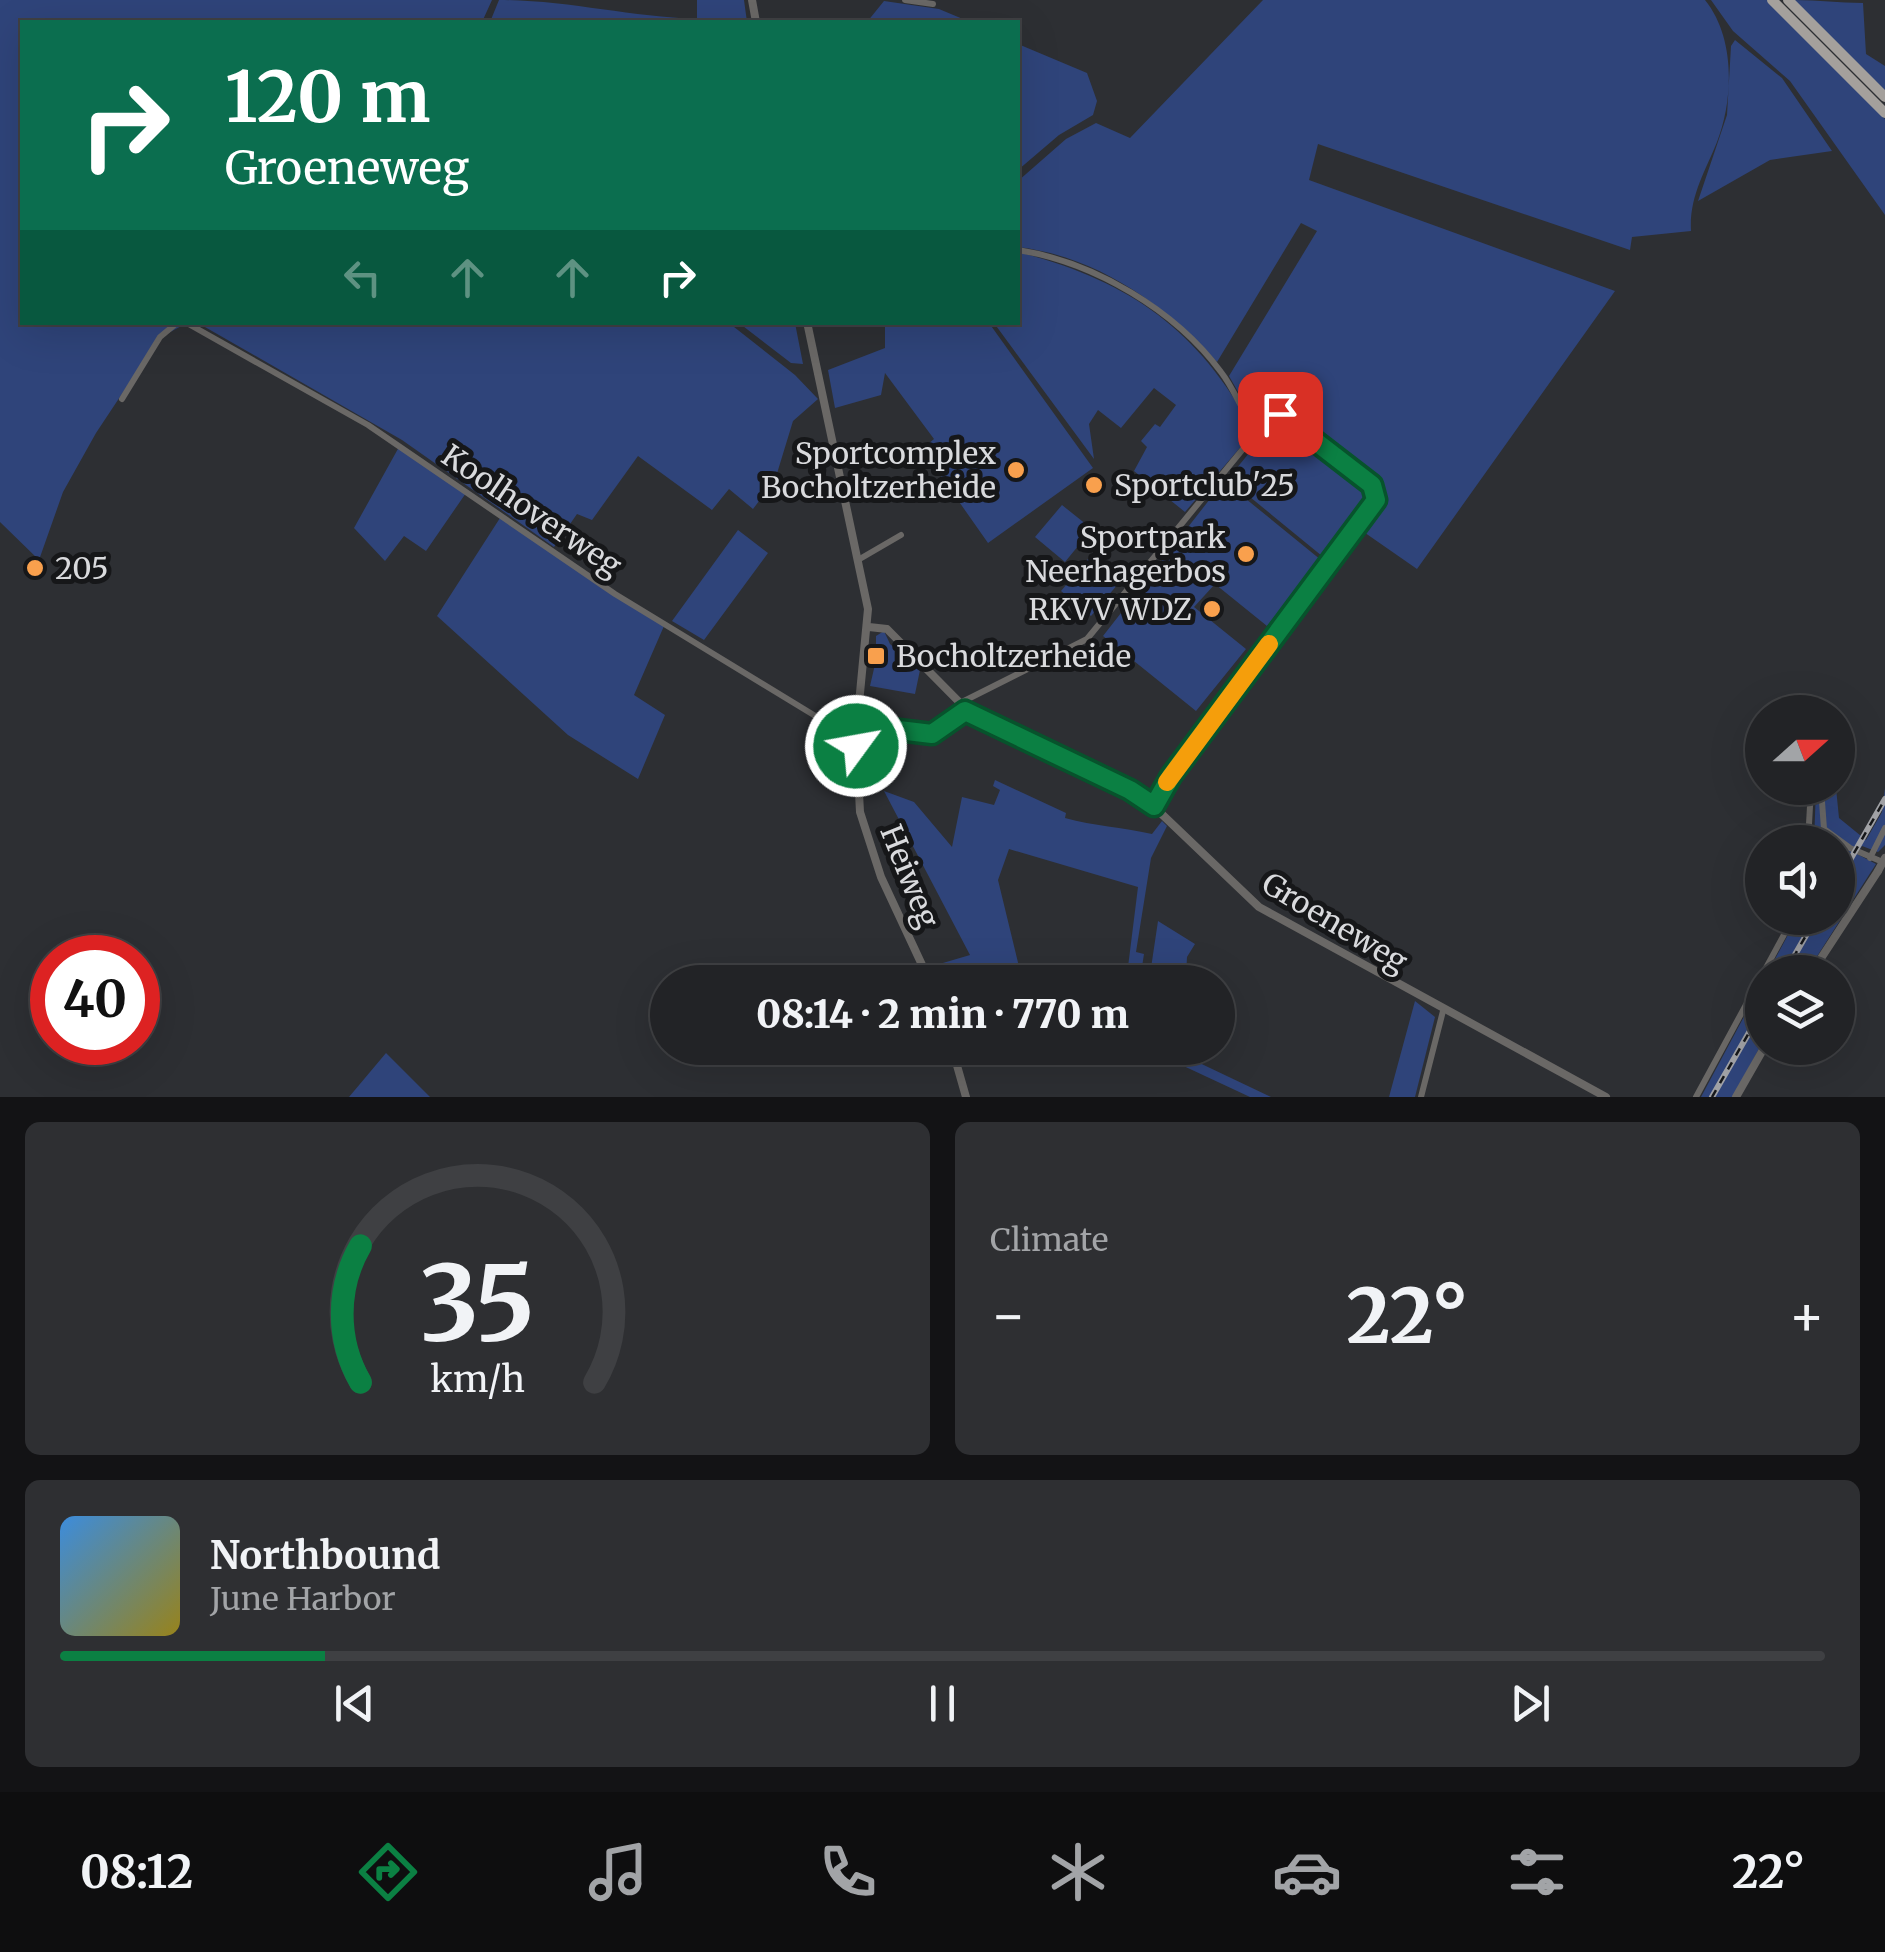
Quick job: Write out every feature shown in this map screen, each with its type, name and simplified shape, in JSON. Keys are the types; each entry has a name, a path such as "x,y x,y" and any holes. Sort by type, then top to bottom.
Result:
{"main road":[{"path":"1772,0 1885,113"},
{"path":"1788,0 1885,97"}],"street":[{"path":"905,0 934,4"},
{"path":"1020,251 1081,270 1150,304 1220,370 1257,432 1272,416 1284,414 1374,487 1376,500 1171,776 1154,806"},
{"path":"122,399 160,337 177,325"},
{"name":"Koolhoverweg","path":"186,325 368,426 551,552 823,720 932,734 962,707 1087,638 1257,432"},
{"name":"Heiweg","path":"808,325 869,626 857,725 857,784 867,839 923,965"},
{"path":"858,560 901,535"},
{"name":"Groeneweg","path":"869,626 887,629 962,707 1130,790 1154,806 1258,907 1606,1097"},
{"path":"1822,805 1824,829 1870,858 1885,861 1823,955"},
{"path":"1870,858 1885,828"},
{"path":"1696,1097 1784,935"},
{"path":"1421,1097 1443,1011"},
{"path":"957,1065 966,1097"},
{"path":"1736,1097 1754,1065"}],"shaded area":[{"path":"0,0 492,0 483,20 20,20 20,325 183,325 159,338 96,433 63,492 39,560 0,522"},
{"path":"499,0 697,19 697,0 744,0 747,20 491,20"},
{"path":"1263,0 1705,0 1722,32 1729,68 1723,125 1695,196 1691,231 1632,237 1630,250 1318,144 1309,180 1615,291 1417,569 1358,528 1381,495 1379,487 1284,411 1271,411 1257,425 1229,376 1317,231 1301,223 1217,362 1175,321 1128,286 1076,261 1020,247 1020,179 1066,139 1096,123 1130,138"},
{"path":"1711,0 1768,0 1885,119 1885,215 1790,81 1733,31"},
{"path":"1794,0 1863,3 1866,54 1885,66 1885,91"},
{"path":"884,1 939,9 965,20 869,20"},
{"path":"1735,40 1782,78 1832,151 1770,160 1698,201 1727,115 1731,46"},
{"path":"1020,45 1087,73 1097,101 1093,115 1059,135 1020,168"},
{"path":"1020,253 1093,277 1156,313 1208,363 1252,429 1185,512 1134,471 1147,447 1141,441 1155,424 1160,427 1176,405 1154,388 1121,428 1098,410 1089,424 1094,459 995,325 1020,325"},
{"path":"201,325 732,325 795,375 818,399 793,421 775,480 753,509 729,489 712,510 638,456 592,520 577,514 554,547 402,440"},
{"path":"742,325 795,325 803,364 791,363"},
{"path":"885,325 990,325 1093,468 988,543 922,449 934,439 885,373 881,395 835,408 828,370 885,348"},
{"path":"1278,417 1372,494 1322,556 1228,479"},
{"path":"399,447 466,493 426,551 404,536 385,561 354,528"},
{"path":"1224,481 1321,560 1267,626 1215,584 1194,607 1246,649 1196,711 1103,636"},
{"path":"1062,505 1092,529 1065,562 1035,537"},
{"path":"500,518 664,626 634,695 665,715 638,779 568,735 437,616"},
{"path":"738,530 768,553 704,640 672,621"},
{"path":"1088,559 1118,584 1091,616 1061,591"},
{"path":"884,631 890,644 920,670 915,694 870,686 876,636"},
{"path":"995,780 1066,813 1065,818 1152,834 1162,821 1167,826 1151,858 1136,952 1144,954 1142,965 1128,965 1138,887 1009,849 998,880 1019,965 936,965 970,955 884,791 914,802 952,847 962,797 994,805 1000,790 993,786"},
{"path":"1885,788 1885,845 1878,852 1862,846 1857,854 1876,864 1855,897 1855,831 1866,840 1882,812"},
{"path":"1815,805 1838,805 1839,818 1848,825 1815,825"},
{"path":"1158,921 1195,944 1187,965 1151,965"},
{"path":"1788,935 1831,935 1818,955 1777,955"},
{"path":"1415,1001 1435,1017 1415,1097 1389,1097"},
{"path":"1745,1015 1745,1065 1750,1065 1733,1097 1701,1097"},
{"path":"386,1053 430,1097 349,1097"},
{"path":"1181,1065 1204,1065 1271,1097 1250,1097"}],"railway":[{"path":"1855,851 1885,799"},
{"path":"1795,955 1806,935"},
{"path":"1712,1097 1745,1040"}],"slow traffic":[{"path":"1167,782 1269,644"}],"place":[{"name":"Sportcomplex Bocholtzerheide","path":"1016,470"},
{"name":"Sportclub'25","path":"1094,485"},
{"name":"Sportpark Neerhagerbos","path":"1246,554"},
{"name":"205","path":"35,568"},
{"name":"RKVV WDZ","path":"1212,609"},
{"name":"Bocholtzerheide","path":"876,656"}],"route":[{"path":"856,746 857,725 932,734 965,711 1142,796 1154,806 1171,776 1376,500 1372,485 1280,414"}]}
